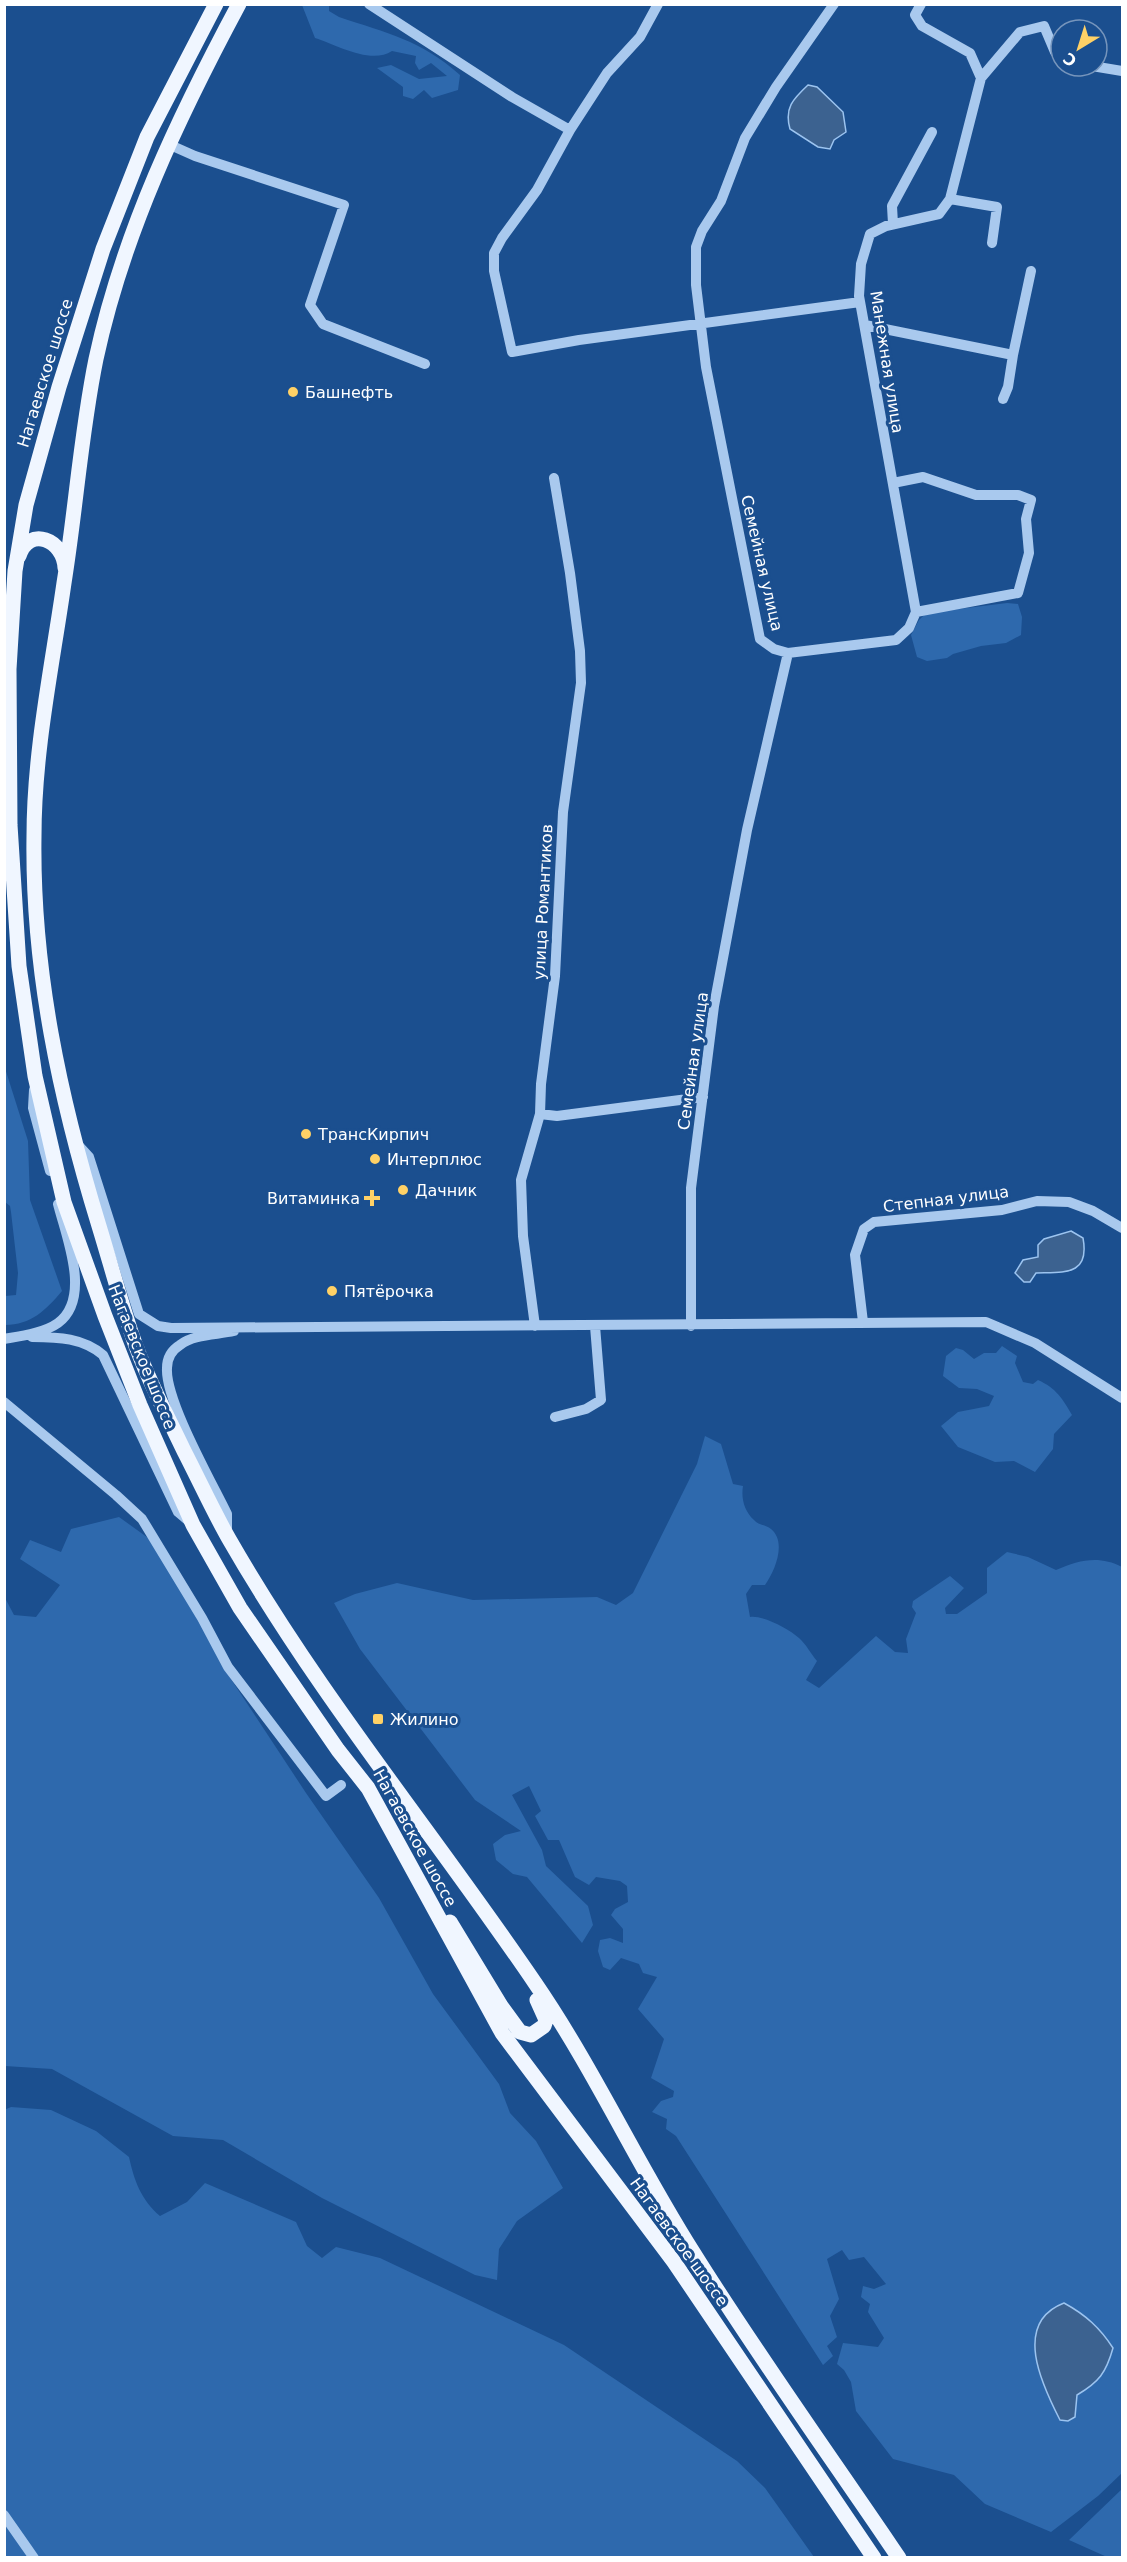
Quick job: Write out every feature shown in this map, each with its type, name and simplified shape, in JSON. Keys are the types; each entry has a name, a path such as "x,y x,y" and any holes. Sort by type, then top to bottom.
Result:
{"main road":[{"name":"Нагаевское шоссе","path":"216,4 147,137 103,249 59,387 26,505 15,572 9,669 10,825 19,966 34,1076 68,1213 113,1338 194,1526 240,1608 338,1750 368,1788 417,1875 463,1966 502,2033 674,2262 874,2558"},
{"name":"Нагаевское шоссе","path":"239,4 168,144 130,242 101,340 88,400 65,580 36,773 34,885 40,960 72,1138 134,1341 172,1427 227,1536 297,1648 531,1977 566,2030 691,2249 899,2558"},
{"path":"15,572 25,545 33,540 43,539 56,546 62,553 65,580"},
{"path":"417,1875 435,1896 512,2022 520,2032 531,2035 537,2032 544,2026 546,2020 542,2008 452,1879 441,1853"}],"street":[{"path":"369,4 513,97 570,130"},
{"path":"658,4 640,37 607,73 570,130 537,190 502,238 494,253 494,271 512,352 579,340 860,302"},
{"name":"Семейная улица","path":"691,1326 691,1188 714,1006 747,830 788,653 774,649 760,639 699,324 696,254 702,231 721,201 745,138 776,87 834,4"},
{"path":"920,5 915,15 922,26 970,52 981,78"},
{"path":"992,243 997,207 950,199 981,78 1020,32 1044,26 1049,38"},
{"path":"893,224 892,206 932,132"},
{"path":"168,144 195,156 344,205 310,305 323,324 425,364"},
{"name":"Манежная улица","path":"916,612 860,302 861,264 870,234 893,224 939,214 950,199"},
{"path":"1003,399 1008,387 1031,271"},
{"path":"865,325 1013,355"},
{"path":"788,653 896,640 909,628 916,612 1018,593 1029,552 1026,519 1031,500 1018,495 976,495 923,477 893,483"},
{"name":"улица Романтиков","path":"535,1326 523,1236 521,1180 540,1114 541,1084 555,976 563,812 581,683 580,651 570,573 554,478"},
{"path":"8,1338 39,1331 58,1323 68,1313 76,1288 73,1262 33,1108 34,1076"},
{"path":"540,1114 557,1116 703,1097"},
{"path":"72,1138 89,1157 139,1314 158,1326 171,1328 691,1326 986,1322 1035,1343 1122,1398"},
{"name":"Степная улица","path":"863,1322 855,1255 864,1229 874,1222 1002,1210 1037,1201 1069,1202 1093,1211 1122,1228"},
{"path":"555,1417 586,1409 601,1400 595,1326"},
{"path":"227,1536 227,1514 171,1395 166,1365 171,1354 181,1344 195,1338 246,1328"},
{"path":"8,1338 74,1340 91,1345 103,1355 178,1512 194,1526"},
{"path":"4,1402 117,1495 142,1519 202,1618 228,1667 326,1796 341,1785"},
{"path":"4,2515 34,2558"}],"shaded area":[{"path":"302,5 329,5 329,11 339,17 417,45 446,63 460,75 458,90 432,98 424,90 413,99 403,96 403,87 377,68 391,65 419,79 447,76 431,63 419,70 415,63 416,56 392,51 384,55 364,55 315,38"},
{"path":"808,85 817,87 843,112 846,132 834,140 830,149 818,147 790,129 788,115 791,104"},
{"path":"1007,603 1018,604 1022,617 1021,635 1006,643 981,646 947,658 927,661 917,657 911,635 919,620 926,613"},
{"path":"4,1065 28,1141 30,1200 62,1291 37,1315 23,1322 5,1325 5,1296 16,1295 18,1273 10,1206 5,1202"},
{"path":"1071,1231 1083,1238 1083,1259 1079,1266 1065,1272 1036,1273 1030,1282 1024,1282 1015,1273 1023,1260 1038,1257 1038,1245 1044,1239"},
{"path":"1002,1346 1017,1356 1015,1363 1023,1382 1033,1384 1038,1380 1050,1387 1062,1399 1072,1415 1054,1434 1053,1449 1035,1472 1014,1461 995,1462 958,1447 941,1426 958,1412 989,1406 994,1396 977,1389 959,1388 943,1376 946,1356 956,1348 963,1350 974,1359 984,1353 996,1353"},
{"path":"705,1436 721,1444 733,1484 743,1486 742,1495 748,1513 756,1522 771,1529 778,1541 778,1557 769,1579 765,1585 752,1585 746,1594 750,1617 776,1623 802,1640 817,1661 806,1680 819,1688 876,1636 895,1652 908,1653 906,1639 916,1613 912,1607 913,1601 950,1576 964,1588 945,1608 946,1614 957,1614 987,1593 987,1568 1007,1552 1028,1557 1056,1570 1089,1560 1105,1561 1122,1567 1122,2473 1098,2496 1051,2532 985,2504 954,2475 893,2459 856,2411 851,2382 844,2370 837,2364 843,2343 878,2347 884,2338 868,2312 870,2304 861,2297 863,2286 874,2289 886,2284 864,2257 849,2260 842,2250 827,2259 839,2299 830,2316 837,2337 827,2346 833,2356 823,2365 676,2136 666,2129 667,2119 652,2112 661,2101 673,2097 674,2091 651,2078 664,2039 638,2009 657,1977 643,1973 639,1964 621,1958 610,1970 603,1967 598,1951 600,1940 610,1938 623,1943 623,1929 611,1915 615,1909 628,1902 627,1886 620,1881 596,1877 589,1885 575,1877 559,1840 548,1840 535,1816 541,1811 529,1786 512,1795 542,1850 546,1866 588,1906 593,1925 582,1943 527,1877 513,1874 496,1860 493,1844 505,1835 521,1831 475,1800 360,1649 334,1603 355,1594 397,1583 473,1600 597,1597 616,1605 633,1593 697,1464"},
{"path":"119,1517 151,1540 190,1593 221,1664 379,1898 433,1994 499,2084 510,2113 536,2141 563,2188 517,2221 499,2249 497,2280 475,2275 322,2198 223,2140 173,2136 52,2069 5,2066 4,1596 14,1615 36,1617 60,1585 20,1559 30,1540 61,1552 71,1529"},
{"path":"11,2107 51,2110 96,2131 129,2157 139,2189 153,2210 160,2216 187,2202 205,2183 296,2222 307,2246 322,2258 336,2247 380,2258 564,2345 737,2461 765,2488 814,2557 5,2558 4,2110"},
{"path":"1064,2303 1092,2322 1113,2348 1101,2376 1077,2395 1075,2417 1068,2421 1060,2420 1046,2390 1036,2356 1035,2340 1039,2325 1048,2312"},
{"path":"1122,2489 1122,2557 1107,2557 1069,2540"}],"place":[{"name":"Башнефть","path":"293,392"},
{"name":"ТрансКирпич","path":"306,1134"},
{"name":"Интерплюс","path":"375,1159"},
{"name":"Дачник","path":"403,1190"},
{"name":"Витаминка","path":"372,1198"},
{"name":"Пятёрочка","path":"332,1291"},
{"name":"Жилино","path":"378,1719"}]}
